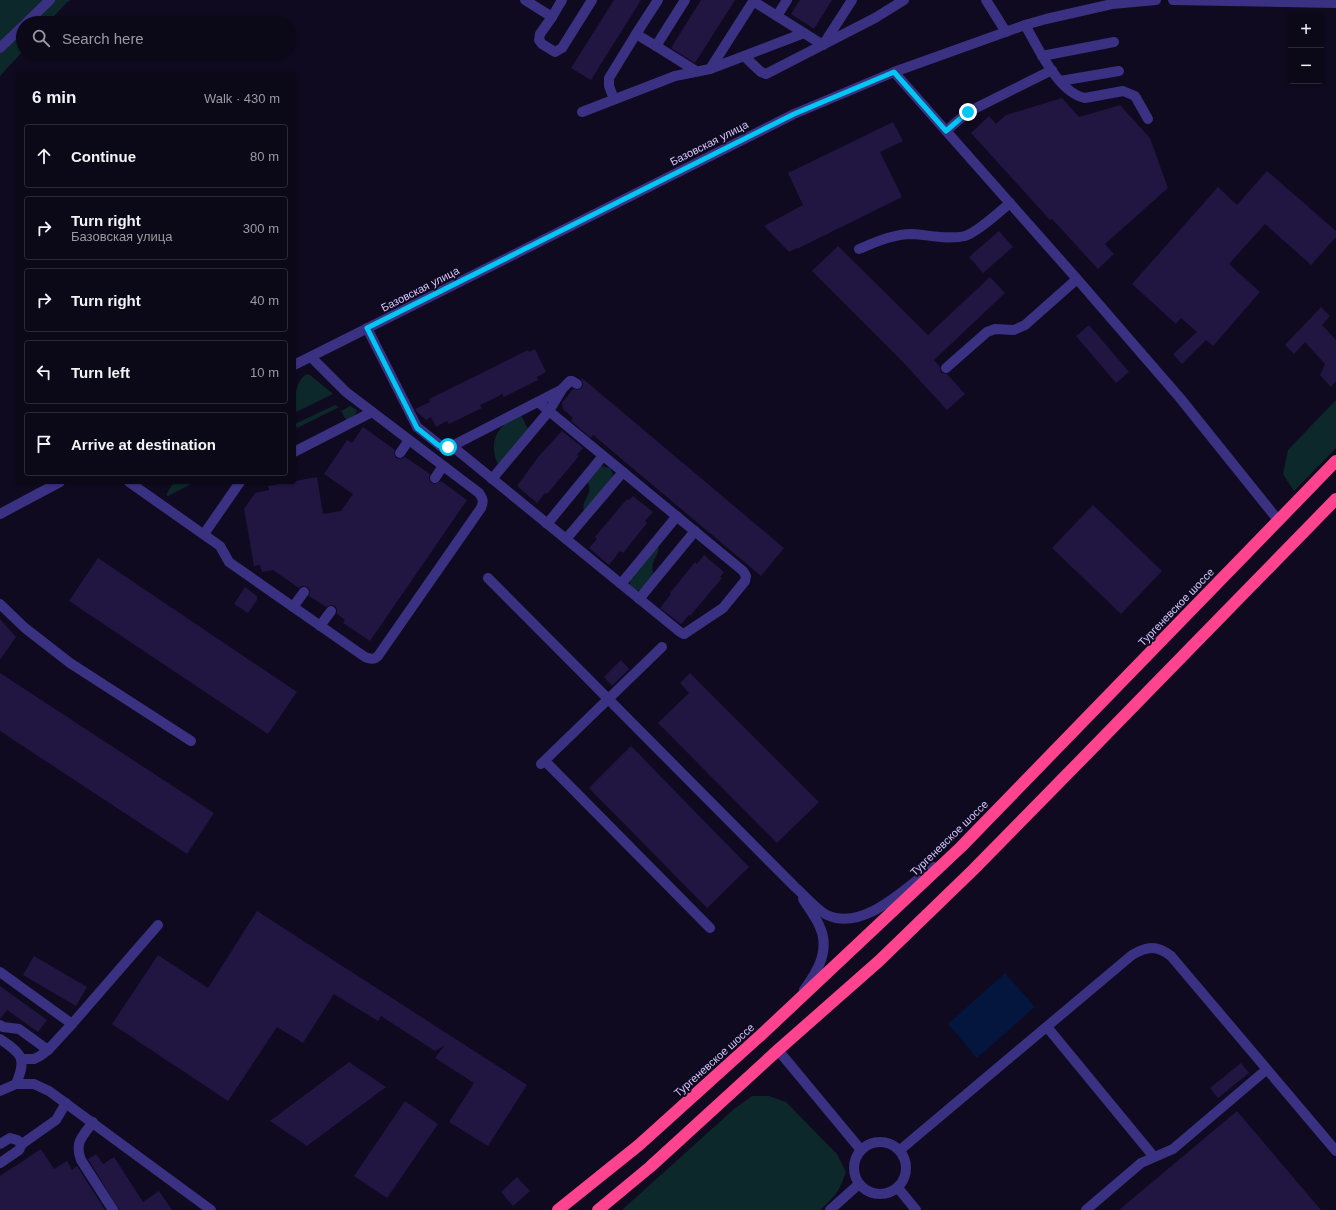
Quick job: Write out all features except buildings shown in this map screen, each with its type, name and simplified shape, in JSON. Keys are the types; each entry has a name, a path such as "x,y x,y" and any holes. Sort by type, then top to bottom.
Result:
{"highway":[{"name":"Тургеневское шоссе","path":"558,1210 639,1145 787,1010 961,847 1336,461"},
{"path":"598,1210 650,1167 778,1050 879,961 973,870 1084,758 1336,499"}],"street":[{"path":"33,16 50,0"},
{"path":"525,0 552,17"},
{"path":"562,0 540,34 539,40 542,44 555,52 562,48 592,0"},
{"path":"614,99 609,82 610,75 658,0"},
{"path":"656,46 686,0"},
{"path":"710,70 753,0 823,45"},
{"path":"777,16 787,0"},
{"path":"823,45 852,0"},
{"path":"744,56 760,72 766,74 875,18 904,0"},
{"path":"986,0 1006,32"},
{"name":"Базовская улица","path":"296,364 794,114 894,72 1046,19 1112,4 1156,0"},
{"path":"1173,0 1336,3"},
{"path":"1025,26 1042,56 1052,70 1060,81 1074,94 1085,98 1124,90 1135,96 1148,119"},
{"path":"0,48 16,33"},
{"path":"582,112 675,76 710,70 804,33"},
{"path":"636,34 696,72"},
{"path":"1042,56 1114,42"},
{"path":"946,131 968,112 1052,70"},
{"path":"1060,81 1119,71"},
{"path":"894,72 1180,398 1278,520"},
{"path":"859,249 899,235 965,236 975,231 1010,203"},
{"path":"946,368 986,332 996,329 1014,330 1025,325 1077,279"},
{"path":"367,328 417,428 442,447 452,446 561,390"},
{"path":"132,484 220,546 230,562 236,567 365,657 375,659 483,503 483,498 479,493 346,392 311,357"},
{"path":"492,479 549,411 561,390 570,381 577,384"},
{"path":"452,446 566,540 684,634 723,608 744,581 746,576 743,571 538,402"},
{"path":"296,451 372,412"},
{"path":"400,453 409,440"},
{"path":"547,524 603,456"},
{"path":"435,478 443,466"},
{"path":"566,540 623,472"},
{"path":"0,514 56,484"},
{"path":"204,534 239,484"},
{"path":"621,584 677,516"},
{"path":"639,599 695,531"},
{"path":"488,578 795,887 825,915 849,919 864,915 880,908 961,847"},
{"path":"293,607 304,592"},
{"path":"0,604 25,628 70,663 191,741"},
{"path":"320,626 331,611"},
{"path":"662,647 543,762 710,928"},
{"path":"787,1010 804,990 819,968 823,954 823,940 819,926 795,887"},
{"path":"21,1059 34,1059 48,1050 158,925"},
{"path":"900,1150 1132,955 1141,950 1153,947 1164,950 1171,956 1336,1151"},
{"path":"0,972 72,1024"},
{"path":"0,1025 3,1027 19,1029 48,1050"},
{"path":"1047,1027 1154,1157"},
{"path":"0,1039 14,1049 21,1059 22,1070 16,1084"},
{"path":"778,1050 861,1150"},
{"path":"1086,1210 1141,1164 1173,1149 1266,1070"},
{"path":"0,1091 16,1084 34,1084 49,1091 210,1210"},
{"path":"0,1163 19,1150 22,1144 56,1120 66,1103"},
{"path":"92,1122 77,1146 78,1153 81,1160 114,1210"},
{"path":"0,1144 10,1138 17,1140 22,1144"},
{"path":"874,1142 888,1142 900,1150 907,1163 906,1177 898,1188 883,1195 870,1193 859,1184 854,1172 855,1161 861,1150 874,1142"},
{"path":"830,1210 859,1184"},
{"path":"898,1188 916,1210"}],"green space":[{"path":"0,0 71,0 66,3 54,16 16,16 16,59 0,76"},
{"path":"307,374 310,375 333,394 296,412 296,391 303,377"},
{"path":"1336,400 1336,448 1294,491 1283,474 1288,450"},
{"path":"335,405 339,407 297,428 296,424"},
{"path":"350,406 357,410 356,414 346,420 341,411"},
{"path":"521,415 528,429 499,466 496,461 494,450 497,434 504,425"},
{"path":"601,466 610,468 613,474 612,478 584,512 584,504 589,494 589,486 587,481"},
{"path":"191,484 168,496 166,495 172,485"},
{"path":"658,546 658,553 653,562 654,575 643,588 635,591 630,586 630,579"},
{"path":"752,1096 769,1096 786,1102 837,1154 846,1172 842,1184 836,1193 820,1210 622,1210 734,1109"}],"water":[{"path":"1005,973 1035,1007 977,1058 948,1024"}],"route":[{"path":"448,447 446,448 438,445 417,428 367,328 794,114 894,72 946,131 968,112"}]}
